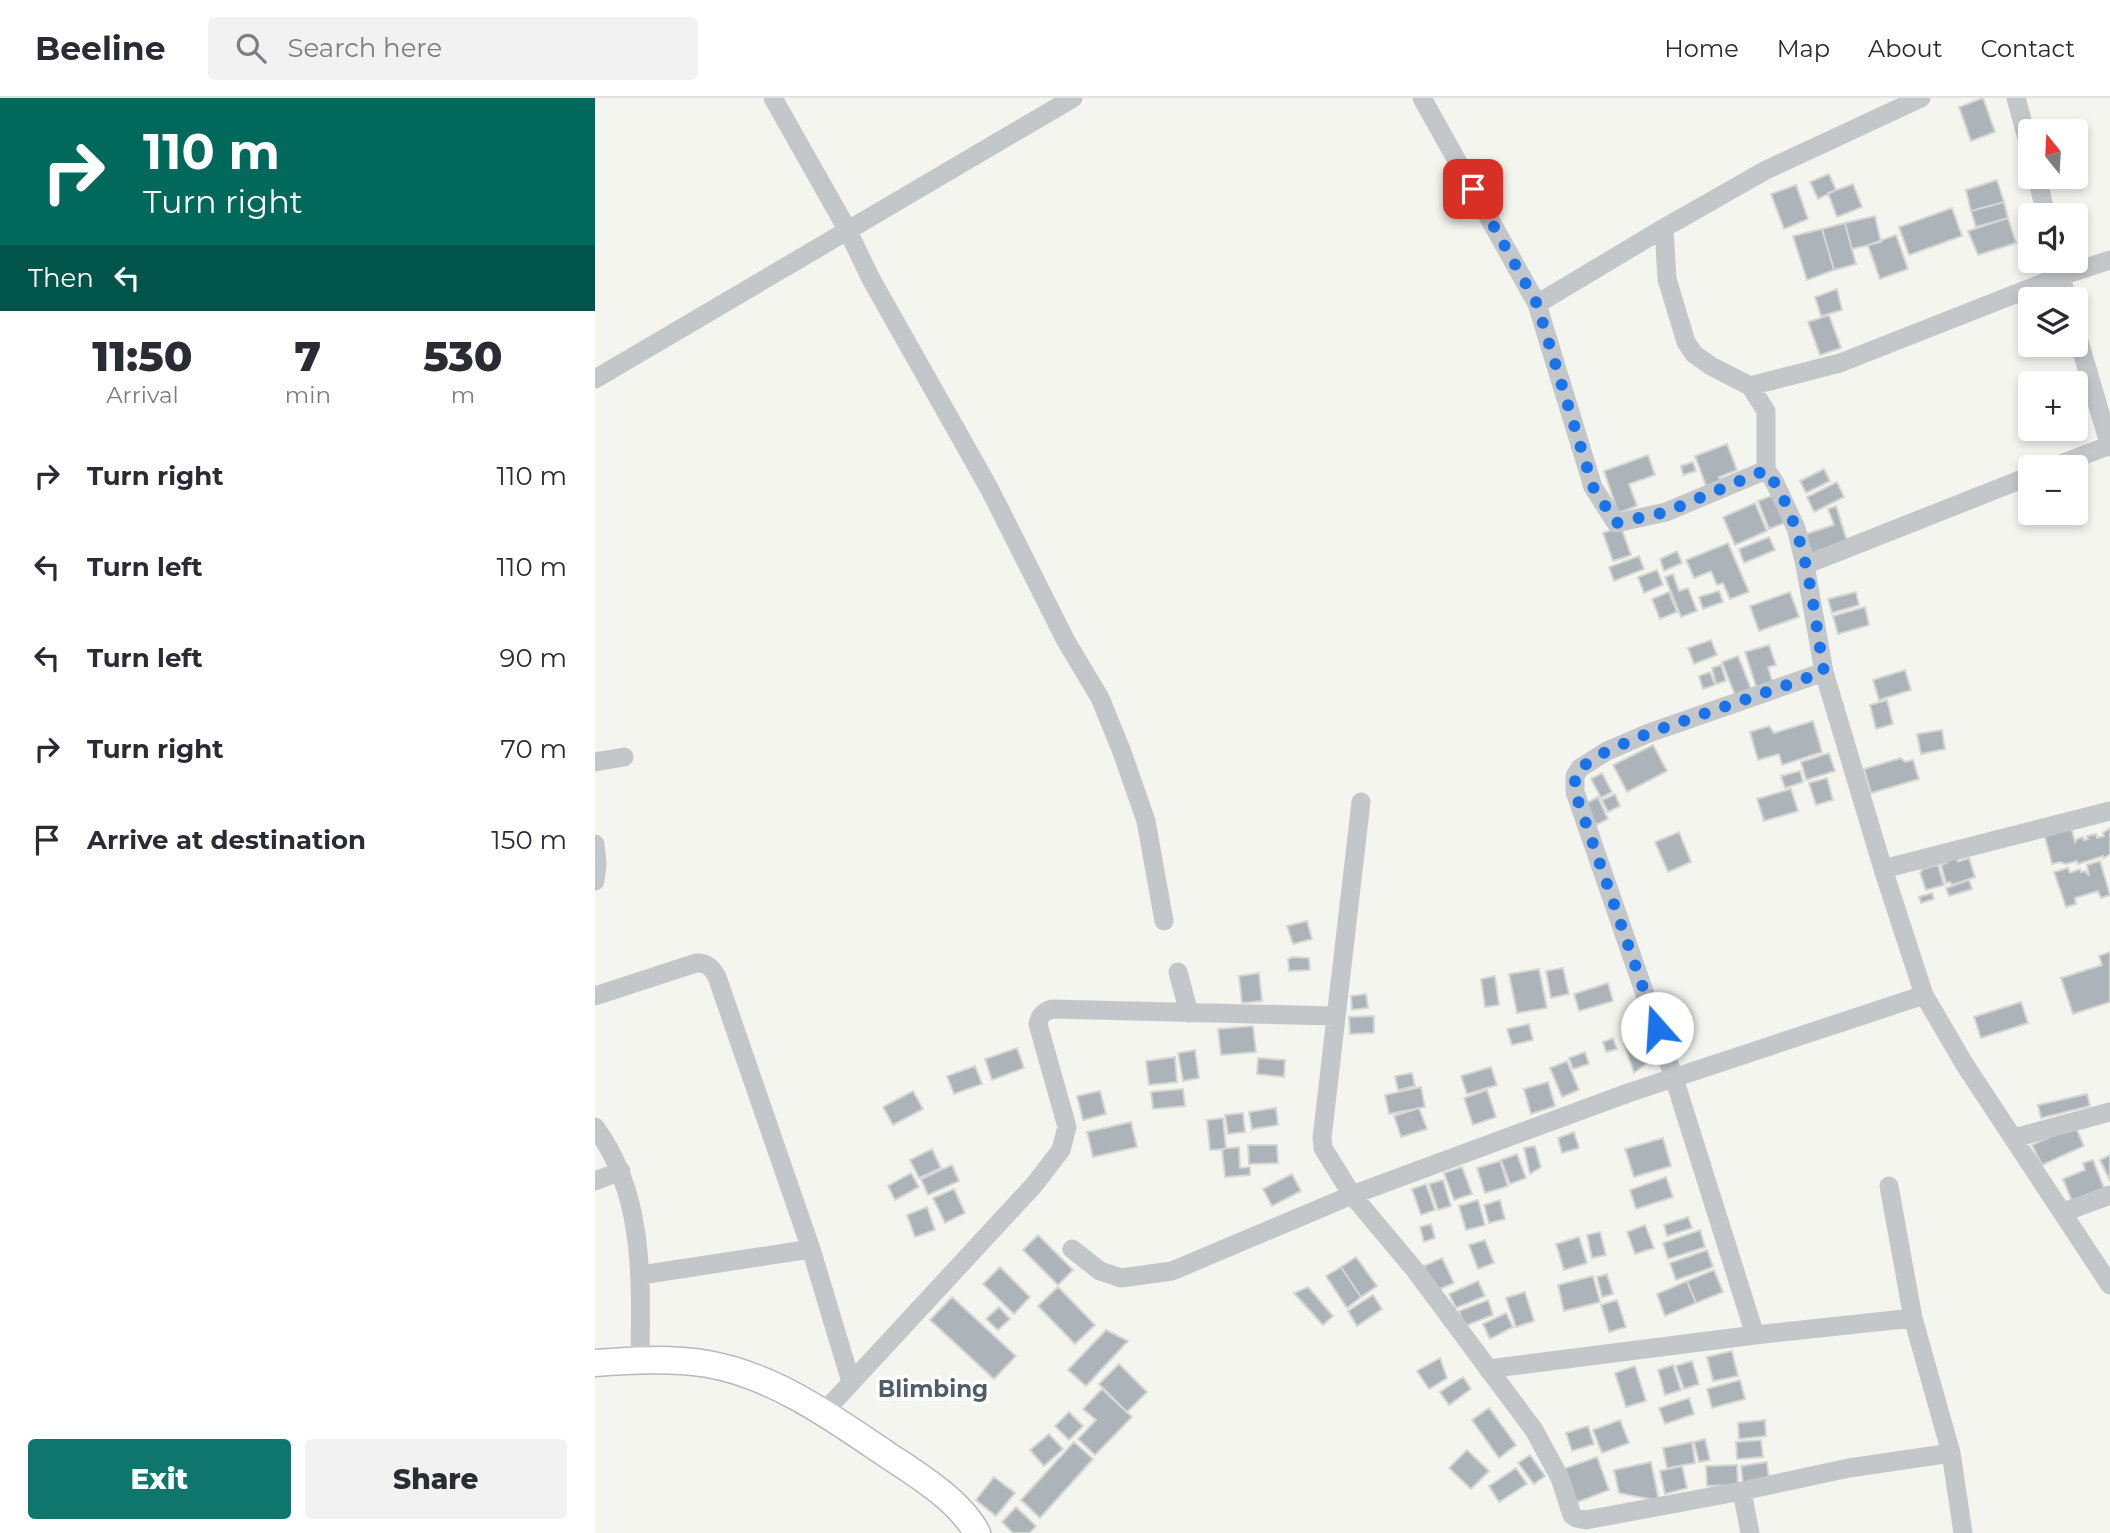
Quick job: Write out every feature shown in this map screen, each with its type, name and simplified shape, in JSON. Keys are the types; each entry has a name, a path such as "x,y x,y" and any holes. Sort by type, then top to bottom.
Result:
{"street":[{"path":"773,98 989,488 1066,641 1100,698 1146,821 1164,920"},
{"path":"595,379 1073,98"},
{"path":"1422,98 1537,304 1593,487 1616,523 1666,512 1766,470"},
{"path":"1537,304 1766,170 1921,98"},
{"path":"2016,98 2022,119"},
{"path":"1664,228 1668,279 1686,342 1694,354 1711,366 1750,386 1766,411 1766,470 1796,528 1824,672 1924,995 1965,1065 2110,1285"},
{"path":"2088,264 2110,260"},
{"path":"1750,386 1840,363 2050,273"},
{"path":"2084,357 2110,446 2086,455"},
{"path":"1805,565 2018,482"},
{"path":"1755,1335 1674,1078 1575,792 1575,776 1589,761 1623,743 1824,672"},
{"path":"595,762 624,757"},
{"path":"1361,802 1323,1148 1352,1195 1415,1270 1534,1430 1560,1478 1568,1508 1576,1518 1586,1520 1849,1468 1951,1452"},
{"path":"1883,869 2110,811"},
{"path":"595,844 595,881"},
{"path":"595,996 696,963 711,966 811,1249 852,1382"},
{"path":"1178,972 1189,1013"},
{"path":"1072,1249 1100,1271 1121,1278 1172,1271 1352,1195 1674,1078 1924,995"},
{"path":"824,1412 1034,1185 1061,1150 1067,1127 1038,1024 1039,1017 1044,1012 1052,1009 1336,1016"},
{"path":"2014,1138 2110,1112"},
{"path":"595,1127 621,1171 631,1205 641,1275 640,1360"},
{"path":"595,1181 621,1171"},
{"path":"1889,1185 1913,1318 1951,1452 1963,1533"},
{"path":"2064,1212 2110,1195"},
{"path":"641,1275 811,1249"},
{"path":"1488,1369 1913,1318"},
{"path":"595,1363 640,1360 706,1364 742,1372 779,1388 824,1412 919,1476 963,1513 977,1533"},
{"path":"1742,1491 1750,1533"}],"building":[{"path":"1983,98 1995,132 1971,141 1959,107"},
{"path":"1829,174 1836,190 1818,199 1810,182"},
{"path":"1997,180 2004,202 1971,211 1966,190"},
{"path":"1853,184 1862,207 1837,217 1828,193"},
{"path":"1796,185 1808,219 1784,229 1771,194"},
{"path":"2004,202 2008,218 1976,227 1971,211"},
{"path":"1952,208 1962,236 1909,255 1899,227"},
{"path":"1875,216 1881,242 1852,249 1845,223"},
{"path":"2008,218 2016,243 1978,255 1968,231"},
{"path":"1845,223 1856,264 1834,270 1822,229"},
{"path":"1822,229 1834,270 1807,280 1793,236"},
{"path":"1896,235 1908,269 1880,279 1868,245"},
{"path":"1837,289 1842,310 1821,316 1815,297"},
{"path":"1829,315 1841,348 1820,355 1808,322"},
{"path":"1727,444 1737,470 1719,477 1722,485 1708,491 1695,456"},
{"path":"1648,455 1655,475 1629,484 1637,506 1618,513 1604,471"},
{"path":"1693,462 1696,471 1683,475 1681,466"},
{"path":"1824,469 1830,481 1806,493 1800,481"},
{"path":"1837,482 1844,497 1814,512 1807,497"},
{"path":"1776,494 1787,522 1769,529 1758,501"},
{"path":"1755,503 1767,531 1735,545 1723,517"},
{"path":"1836,506 1848,544 1812,555 1806,534 1834,525 1828,509"},
{"path":"1621,527 1631,555 1613,561 1603,533"},
{"path":"1769,537 1775,550 1744,563 1739,549"},
{"path":"1728,543 1749,592 1730,599 1723,583 1717,585 1711,571 1694,578 1686,560"},
{"path":"1677,551 1682,563 1664,571 1660,559"},
{"path":"1639,556 1644,569 1614,581 1609,567"},
{"path":"1657,570 1663,585 1644,593 1638,577"},
{"path":"1673,574 1679,591 1688,588 1697,611 1681,617 1665,577"},
{"path":"1719,591 1723,602 1703,609 1699,597"},
{"path":"1669,592 1677,612 1660,619 1652,599"},
{"path":"1790,592 1799,617 1759,631 1750,606"},
{"path":"1856,592 1859,605 1832,613 1828,599"},
{"path":"1865,607 1869,625 1838,634 1833,616"},
{"path":"1711,640 1717,655 1694,664 1688,648"},
{"path":"1769,645 1776,665 1768,667 1773,684 1757,689 1745,652"},
{"path":"1738,656 1751,689 1735,695 1722,662"},
{"path":"1721,665 1726,681 1716,684 1712,668"},
{"path":"1905,670 1911,690 1879,700 1873,680"},
{"path":"1710,672 1715,685 1703,689 1699,676"},
{"path":"1887,700 1893,724 1876,729 1870,705"},
{"path":"1813,721 1822,752 1782,765 1779,754 1758,760 1750,732 1769,726 1774,733"},
{"path":"1942,730 1945,749 1921,754 1917,734"},
{"path":"1653,745 1667,771 1627,792 1613,765"},
{"path":"1829,753 1835,771 1806,780 1801,762"},
{"path":"1901,758 1905,762 1913,760 1919,779 1871,793 1864,769"},
{"path":"1800,771 1803,782 1785,788 1781,776"},
{"path":"1602,773 1612,792 1601,798 1591,779"},
{"path":"1827,778 1833,800 1816,805 1809,783"},
{"path":"1791,789 1798,811 1764,821 1757,799"},
{"path":"1615,794 1620,806 1608,812 1602,800"},
{"path":"1598,797 1608,819 1596,825 1585,804"},
{"path":"2064,826 2072,831 2075,842 2096,834 2097,838 2104,836 2103,833 2110,828 2110,854 2078,864 2077,861 2052,864 2045,837"},
{"path":"1679,832 1691,862 1668,872 1655,842"},
{"path":"1956,855 1958,862 1969,858 1975,877 1952,885 1950,882 1946,883 1941,865 1947,863 1945,858"},
{"path":"2100,861 2110,895 2101,898 2098,891 2075,898 2076,904 2066,907 2054,872 2068,868 2070,873 2080,869 2089,876 2087,865"},
{"path":"1938,865 1944,885 1926,890 1920,873 1923,869"},
{"path":"1969,880 1972,889 1949,896 1946,888"},
{"path":"1932,893 1934,899 1921,903 1919,897"},
{"path":"1307,921 1312,939 1293,944 1287,926"},
{"path":"2110,952 2110,1002 2073,1014 2061,978 2102,965 2099,956"},
{"path":"1309,958 1310,970 1289,971 1288,959"},
{"path":"1563,968 1569,994 1551,998 1546,971"},
{"path":"1539,969 1547,1008 1517,1013 1509,974"},
{"path":"1259,973 1262,1001 1242,1003 1239,976"},
{"path":"1495,976 1499,1005 1485,1007 1481,979"},
{"path":"1608,983 1613,1001 1579,1011 1574,994"},
{"path":"1366,994 1368,1008 1352,1010 1351,996"},
{"path":"2021,1002 2028,1023 1981,1038 1974,1017"},
{"path":"1374,1016 1374,1033 1350,1034 1349,1017"},
{"path":"1529,1024 1533,1040 1512,1045 1507,1029"},
{"path":"1253,1026 1256,1052 1221,1055 1218,1029"},
{"path":"1640,1037 1650,1061 1634,1073 1624,1044"},
{"path":"1613,1038 1617,1049 1606,1052 1603,1042"},
{"path":"1017,1048 1024,1068 992,1080 985,1059"},
{"path":"1195,1050 1199,1078 1183,1081 1178,1053"},
{"path":"1585,1052 1589,1064 1573,1069 1569,1058"},
{"path":"1175,1057 1177,1082 1149,1085 1146,1061"},
{"path":"1258,1058 1285,1060 1284,1077 1257,1074"},
{"path":"1567,1061 1579,1090 1562,1097 1550,1068"},
{"path":"975,1066 982,1084 954,1094 947,1076"},
{"path":"1491,1067 1497,1085 1467,1094 1461,1076"},
{"path":"1412,1073 1415,1086 1398,1090 1395,1076"},
{"path":"1548,1082 1555,1106 1531,1114 1524,1089"},
{"path":"1421,1087 1425,1107 1389,1114 1385,1095"},
{"path":"1183,1089 1185,1106 1153,1109 1151,1092"},
{"path":"1487,1090 1496,1117 1473,1125 1464,1098"},
{"path":"913,1091 923,1109 893,1125 883,1107"},
{"path":"1100,1091 1106,1114 1083,1120 1077,1096"},
{"path":"2087,1094 2090,1106 2041,1118 2038,1105"},
{"path":"1276,1108 1278,1125 1252,1129 1249,1112"},
{"path":"1419,1108 1427,1129 1401,1137 1394,1116"},
{"path":"1243,1113 1245,1132 1228,1134 1225,1115"},
{"path":"1223,1118 1226,1149 1210,1150 1207,1120"},
{"path":"1131,1122 1137,1147 1093,1157 1087,1132"},
{"path":"2070,1128 2076,1128 2084,1146 2042,1165 2032,1145"},
{"path":"1574,1132 1579,1148 1562,1153 1558,1138"},
{"path":"1663,1138 1671,1166 1634,1177 1625,1149"},
{"path":"1248,1145 1277,1145 1278,1163 1249,1164"},
{"path":"1535,1146 1541,1167 1530,1174 1524,1148"},
{"path":"1239,1147 1240,1168 1250,1167 1250,1175 1225,1177 1222,1149"},
{"path":"932,1149 941,1168 919,1178 910,1160"},
{"path":"1517,1154 1526,1178 1510,1184 1501,1160"},
{"path":"2110,1155 2110,1181 2100,1160"},
{"path":"2093,1160 2104,1188 2072,1201 2063,1179 2085,1170 2083,1163"},
{"path":"1500,1161 1508,1186 1485,1193 1477,1168"},
{"path":"952,1165 959,1181 928,1195 921,1179"},
{"path":"1462,1167 1472,1194 1454,1200 1444,1173"},
{"path":"911,1173 919,1187 895,1200 888,1186"},
{"path":"1292,1174 1301,1191 1272,1206 1263,1189"},
{"path":"1666,1177 1673,1197 1636,1209 1630,1190"},
{"path":"1443,1180 1451,1206 1438,1210 1429,1184"},
{"path":"1426,1184 1435,1210 1421,1215 1412,1189"},
{"path":"954,1189 965,1213 945,1223 933,1198"},
{"path":"1478,1200 1485,1225 1466,1230 1459,1206"},
{"path":"1500,1200 1505,1219 1489,1223 1484,1205"},
{"path":"927,1207 935,1230 915,1237 907,1215"},
{"path":"1688,1217 1692,1228 1667,1236 1664,1225"},
{"path":"1431,1224 1435,1238 1424,1242 1420,1227"},
{"path":"1645,1225 1654,1248 1635,1254 1627,1232"},
{"path":"1700,1230 1705,1247 1668,1259 1663,1243"},
{"path":"1600,1232 1606,1255 1592,1258 1587,1235"},
{"path":"1038,1235 1073,1270 1058,1285 1023,1250"},
{"path":"1579,1237 1587,1263 1564,1270 1556,1244"},
{"path":"1485,1240 1494,1263 1478,1269 1469,1245"},
{"path":"1707,1250 1713,1267 1676,1280 1670,1263"},
{"path":"1356,1257 1377,1286 1361,1297 1341,1267"},
{"path":"1442,1258 1454,1283 1435,1291 1424,1266"},
{"path":"1000,1267 1030,1297 1014,1314 983,1284"},
{"path":"1341,1267 1361,1297 1347,1308 1326,1276"},
{"path":"1714,1270 1723,1292 1696,1303 1687,1281"},
{"path":"1607,1274 1613,1294 1602,1297 1597,1277"},
{"path":"1593,1276 1600,1302 1564,1311 1558,1285"},
{"path":"1478,1281 1485,1296 1456,1308 1449,1294"},
{"path":"1687,1281 1696,1303 1665,1316 1657,1294"},
{"path":"1058,1287 1095,1325 1075,1344 1038,1306"},
{"path":"1308,1287 1333,1316 1323,1325 1294,1293"},
{"path":"1525,1292 1534,1321 1516,1327 1506,1298"},
{"path":"1373,1295 1382,1309 1357,1326 1348,1311"},
{"path":"952,1297 1016,1356 994,1379 930,1320"},
{"path":"1488,1300 1493,1315 1465,1326 1459,1311"},
{"path":"1617,1300 1626,1327 1609,1332 1601,1305"},
{"path":"999,1307 1010,1319 998,1330 986,1319"},
{"path":"1506,1313 1513,1327 1490,1339 1483,1324"},
{"path":"1106,1330 1128,1341 1086,1386 1068,1370"},
{"path":"1732,1351 1738,1376 1713,1381 1707,1357"},
{"path":"1440,1358 1447,1378 1429,1389 1417,1371"},
{"path":"1692,1361 1699,1384 1684,1389 1676,1366"},
{"path":"1119,1364 1147,1392 1127,1412 1099,1384"},
{"path":"1673,1365 1681,1390 1665,1395 1658,1370"},
{"path":"1635,1366 1646,1401 1626,1407 1615,1373"},
{"path":"1463,1377 1471,1389 1449,1405 1440,1392"},
{"path":"1740,1380 1745,1399 1712,1408 1707,1389"},
{"path":"1102,1389 1132,1417 1095,1455 1078,1439 1096,1420 1083,1409"},
{"path":"1689,1398 1694,1414 1665,1424 1659,1408"},
{"path":"1489,1408 1516,1445 1499,1458 1472,1420"},
{"path":"1069,1412 1083,1426 1069,1440 1055,1426"},
{"path":"1620,1420 1629,1443 1602,1453 1593,1430"},
{"path":"1765,1420 1766,1436 1739,1439 1738,1423"},
{"path":"1588,1426 1594,1444 1572,1451 1566,1433"},
{"path":"1049,1434 1063,1449 1044,1466 1030,1450"},
{"path":"1705,1439 1710,1460 1699,1462 1694,1442"},
{"path":"1761,1440 1763,1457 1737,1459 1736,1442"},
{"path":"1074,1442 1093,1459 1040,1518 1021,1500"},
{"path":"1692,1442 1695,1463 1667,1468 1663,1448"},
{"path":"1467,1450 1489,1471 1471,1489 1449,1468"},
{"path":"1530,1455 1545,1476 1534,1484 1518,1463"},
{"path":"1597,1457 1609,1490 1575,1503 1563,1469"},
{"path":"1651,1462 1659,1501 1619,1493 1614,1470"},
{"path":"1767,1462 1769,1480 1743,1484 1741,1466"},
{"path":"1737,1465 1738,1485 1707,1486 1706,1466"},
{"path":"1682,1466 1687,1488 1665,1494 1660,1471"},
{"path":"1516,1468 1527,1484 1499,1502 1489,1486"},
{"path":"994,1477 1015,1493 996,1516 976,1500"},
{"path":"1016,1507 1036,1526 1030,1533 1013,1533 1002,1522"}],"district":[{"name":"Blimbing","path":"933,1389"}],"route":[{"path":"1473,189 1537,304 1593,487 1616,523 1666,512 1766,470 1796,528 1805,565 1824,672 1623,743 1589,761 1575,776 1575,792 1657,1028"}]}
